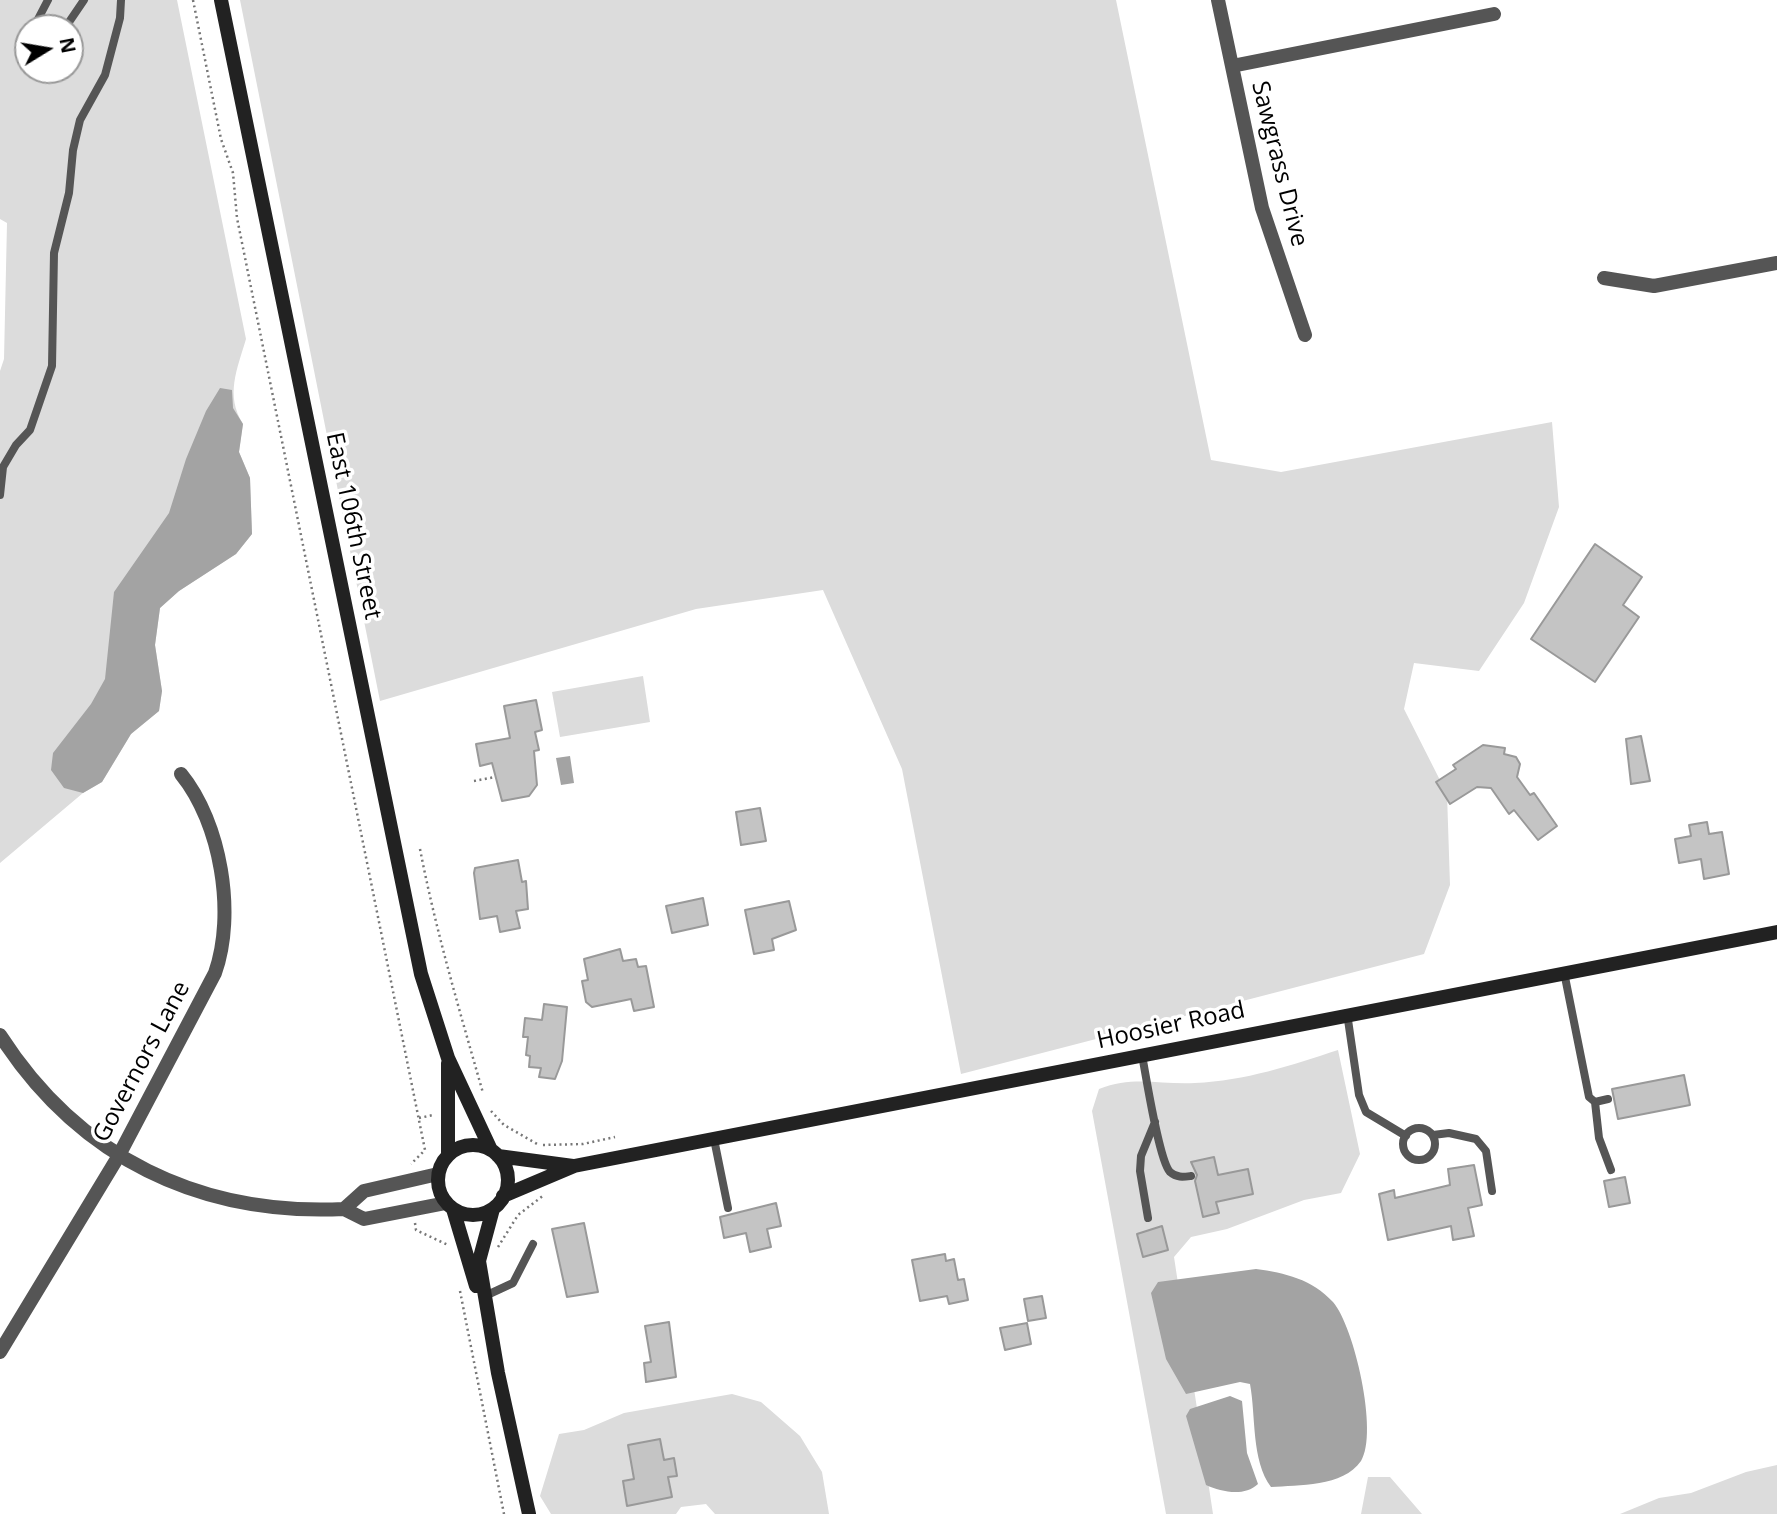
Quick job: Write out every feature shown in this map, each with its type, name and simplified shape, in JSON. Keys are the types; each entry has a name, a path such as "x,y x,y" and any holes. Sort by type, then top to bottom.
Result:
{"street":[{"name":"East 106th Street","path":"221,0 421,974 448,1058 495,1153"},
{"name":"Sawgrass Drive","path":"1218,0 1262,208 1305,335"},
{"path":"1232,66 1494,14"},
{"path":"1604,278 1654,286 1777,263"},
{"name":"Governors Lane","path":"0,1352 118,1157 215,973 226,931 225,906 210,825 202,806 181,774"},
{"name":"Hoosier Road","path":"503,1196 574,1166 1347,1013 1777,932"},
{"path":"0,1035 39,1088 81,1129 118,1157 181,1187 218,1198 271,1208 344,1209 364,1219 450,1206 471,1215 493,1209"},
{"name":"East 106th Street","path":"448,1058 448,1155"},
{"path":"491,1341 479,1261 493,1209 503,1196 508,1179 495,1153 474,1144 448,1155 438,1174 439,1191 450,1206 491,1341 529,1514"},
{"name":"Hoosier Road","path":"495,1153 574,1166"},
{"path":"344,1209 364,1191 438,1174"}],"lane":[{"path":"0,495 3,467 16,444 30,430 52,366 54,253 69,193 73,150 80,120 106,75 118,29 121,0"},
{"path":"1564,972 1589,1097 1595,1102 1599,1138 1611,1170"},
{"path":"1347,1013 1359,1095 1366,1112 1406,1136"},
{"path":"1142,1055 1162,1154 1170,1172 1180,1177 1191,1176"},
{"path":"1595,1102 1608,1099"},
{"path":"1148,1219 1140,1171 1141,1156 1156,1119"},
{"path":"1406,1136 1417,1128 1433,1135 1448,1133 1476,1139 1486,1151 1492,1191"},
{"path":"1406,1136 1405,1151 1413,1158 1421,1160 1434,1150 1433,1135"},
{"path":"714,1139 728,1208"},
{"path":"485,1296 513,1283 533,1244"}],"path":[{"path":"193,0 221,139 233,173 237,218 425,1150 406,1168"},
{"path":"474,781 495,777"},
{"path":"420,849 430,904 449,965 461,1027 484,1098"},
{"path":"540,1145 583,1144 615,1137"},
{"path":"460,1290 504,1514"}],"shaded area":[{"path":"0,0 177,0 246,339 236,372 234,393 243,424 239,452 250,478 252,534 236,554 179,591 160,608 155,645 162,691 159,711 131,734 102,782 83,793 0,863 0,371 4,359 7,223 0,219"},
{"path":"240,0 1116,0 1211,460 1281,472 1552,422 1559,507 1524,603 1479,671 1414,663 1404,709 1447,794 1450,885 1424,954 961,1074 902,769 823,590 696,609 380,701"},
{"path":"220,388 232,390 233,408 243,424 239,452 250,478 252,534 236,554 179,591 160,608 155,645 162,691 159,711 131,734 102,782 83,793 64,788 51,770 53,753 91,704 105,679 114,592 169,513 186,459 206,411"},
{"path":"643,676 650,722 560,737 552,692"},
{"path":"570,756 574,783 561,785 556,758"},
{"path":"1338,1050 1360,1154 1341,1193 1304,1200 1227,1229 1191,1237 1174,1257 1213,1514 1166,1514 1092,1111 1099,1089 1136,1081 1214,1082 1268,1071"},
{"path":"1256,1269 1288,1275 1325,1294 1341,1315 1349,1333 1362,1380 1367,1428 1366,1447 1361,1461 1343,1476 1307,1485 1271,1487 1257,1451 1250,1384 1240,1382 1186,1394 1166,1359 1151,1293 1158,1282"},
{"path":"732,1394 761,1402 800,1436 822,1472 829,1514 715,1514 706,1504 681,1507 676,1514 551,1514 540,1496 559,1434 584,1430 624,1413"},
{"path":"1230,1396 1242,1401 1247,1453 1258,1484 1240,1492 1219,1490 1206,1485 1186,1416 1190,1409"},
{"path":"1777,1465 1777,1514 1620,1514 1659,1498 1691,1493 1746,1472"},
{"path":"1368,1477 1390,1477 1422,1514 1361,1514"}],"building":[{"path":"1595,544 1642,577 1623,605 1639,617 1595,682 1531,639"},
{"path":"536,700 542,730 535,732 539,750 534,751 537,785 529,796 502,801 492,763 480,766 476,744 510,738 504,706"},
{"path":"1641,736 1650,781 1631,784 1626,739"},
{"path":"1483,745 1505,748 1504,754 1516,757 1520,764 1517,777 1530,795 1534,793 1557,826 1538,840 1514,810 1509,814 1491,788 1477,787 1450,804 1436,782 1456,769 1453,765"},
{"path":"760,808 766,841 741,845 736,812"},
{"path":"1707,822 1709,834 1722,832 1729,874 1704,879 1701,859 1679,863 1675,839 1691,836 1689,825"},
{"path":"518,860 522,882 526,881 528,909 516,911 520,928 500,932 497,916 480,919 475,868"},
{"path":"703,898 708,925 672,933 666,906"},
{"path":"789,901 796,930 772,939 774,950 754,954 745,910"},
{"path":"620,949 623,961 636,959 638,967 646,966 654,1007 634,1011 631,999 592,1007 586,1002 582,981 588,980 584,959"},
{"path":"544,1004 567,1007 562,1061 555,1079 539,1077 541,1068 529,1067 530,1056 526,1055 528,1037 523,1037 525,1018 542,1020"},
{"path":"1684,1075 1690,1105 1618,1119 1612,1089"},
{"path":"1214,1157 1218,1175 1248,1169 1253,1194 1216,1202 1219,1213 1203,1217 1195,1181 1197,1175 1191,1162"},
{"path":"1474,1165 1482,1205 1468,1208 1474,1236 1453,1240 1451,1226 1388,1240 1379,1194 1394,1190 1395,1198 1450,1185 1448,1169"},
{"path":"1625,1177 1630,1203 1609,1207 1604,1181"},
{"path":"776,1203 781,1226 767,1229 771,1247 750,1252 746,1233 724,1238 720,1217"},
{"path":"584,1223 598,1292 567,1297 552,1229"},
{"path":"1162,1226 1168,1250 1143,1257 1137,1234"},
{"path":"945,1254 946,1261 954,1259 958,1280 964,1279 968,1300 949,1304 947,1296 920,1301 912,1260"},
{"path":"1042,1296 1046,1318 1028,1321 1024,1299"},
{"path":"669,1322 676,1377 646,1382 644,1363 651,1362 645,1326"},
{"path":"1027,1323 1031,1344 1005,1350 1000,1328"},
{"path":"660,1439 664,1460 674,1458 677,1476 668,1477 672,1497 627,1506 623,1481 634,1479 628,1445"}]}
